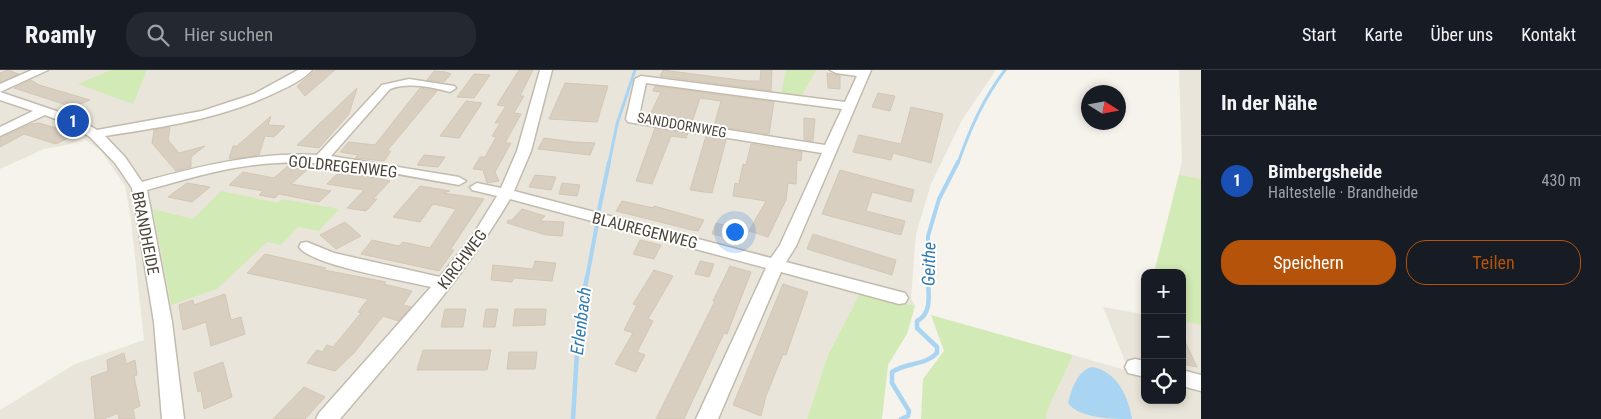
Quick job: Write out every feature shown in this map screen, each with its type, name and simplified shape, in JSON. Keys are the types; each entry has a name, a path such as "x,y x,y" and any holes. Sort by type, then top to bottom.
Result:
{"street":[{"path":"0,89 18,79 42,70"},
{"path":"95,134 206,114 287,84 306,70"},
{"name":"KIRCHWEG","path":"327,419 444,284 479,238 506,193 526,144 546,70"},
{"path":"707,419 776,264 788,246 864,72 836,70"},
{"name":"SANDDORNWEG","path":"829,150 632,119 641,79 850,106"},
{"path":"320,160 386,87 394,83 411,83 450,88"},
{"name":"BRANDHEIDE","path":"0,96 78,123 95,134 120,160 139,188 163,322 173,419"},
{"path":"0,132 44,111"},
{"name":"GOLDREGENWEG","path":"139,188 230,165 277,159 320,160 459,182"},
{"path":"477,188 506,193"},
{"name":"BLAUREGENWEG","path":"506,193 899,298"},
{"path":"307,247 329,258 444,284"},
{"path":"1186,379 1201,383"}],"shaded area":[{"path":"0,70 996,70 962,120 931,184 916,234 911,298 915,306 860,293 827,357 807,419 0,419 0,410 75,364 144,340 131,220 125,186 101,151 83,138 67,145 44,149 0,169"},
{"path":"1179,70 1201,70 1201,419 1046,419 1047,411 1073,355 1129,371 1103,307 1141,314 1141,404 1186,404 1186,269 1155,269 1182,162"}],"green space":[{"path":"111,70 147,70 133,104 78,84"},
{"path":"786,70 816,70 801,97 781,94"},
{"path":"1179,175 1201,179 1201,325 1186,322 1186,269 1155,269"},
{"path":"221,191 278,203 282,199 339,209 319,231 298,227 281,245 267,242 217,289 171,305 153,209 193,219"},
{"path":"860,293 915,306 907,334 888,365 882,419 807,419 827,357"},
{"path":"931,315 1073,355 1047,411 1046,419 921,419 923,379 944,351"}],"water":[{"path":"1093,367 1109,374 1120,386 1128,402 1132,419 1089,415 1073,408 1068,403 1073,386 1079,376"}],"building":[{"path":"8,70 19,74 0,82 0,73"},
{"path":"316,70 335,70 305,96 297,86"},
{"path":"519,70 533,70 520,96 524,96 514,113 521,114 505,143 511,143 495,172 499,181 487,183 483,170 473,169 480,157 485,157 496,137 492,136 500,123 495,123 506,106 497,105"},
{"path":"663,70 760,81 761,70 772,70 771,91 660,76"},
{"path":"434,71 451,74 444,82 427,80"},
{"path":"827,73 840,75 840,89 828,88"},
{"path":"474,74 490,75 474,98 457,97"},
{"path":"31,80 39,85 90,100 73,107 14,88"},
{"path":"565,83 608,86 597,122 549,119"},
{"path":"655,86 774,102 769,134 714,126 721,101 700,98 692,122 650,115 661,92 653,91"},
{"path":"357,88 349,114 319,148 297,145"},
{"path":"420,88 437,91 387,151 391,151 384,161 355,158 358,155 340,152 349,142 375,145"},
{"path":"878,93 895,96 890,111 872,107"},
{"path":"466,101 482,103 459,138 440,136"},
{"path":"911,107 943,114 931,163 893,153 891,160 853,152 859,135 901,144"},
{"path":"271,116 268,125 285,126 274,137 265,136 259,155 229,159 233,146 237,146"},
{"path":"804,118 815,119 813,141 804,140"},
{"path":"39,123 76,134 56,144 24,134 0,147 0,138 31,124"},
{"path":"170,127 168,140 179,153 205,146 191,157 191,167 176,171 152,143 154,130"},
{"path":"655,128 688,133 686,138 671,136 652,184 636,181"},
{"path":"706,136 726,140 712,193 690,190"},
{"path":"544,138 595,143 590,155 538,149"},
{"path":"751,144 802,152 801,161 797,160 796,184 788,183 786,200 768,237 749,231 766,201 733,196 735,183 739,184 743,164 746,165"},
{"path":"424,155 445,157 438,167 417,165"},
{"path":"288,166 307,170 291,184 331,191 319,202 279,194 275,198 259,195 263,191 229,185 243,172 274,178"},
{"path":"840,170 914,190 911,202 872,192 866,211 905,221 901,235 822,214"},
{"path":"340,171 390,181 373,199 377,199 366,211 347,208 364,190 327,184"},
{"path":"535,175 556,177 551,190 529,187"},
{"path":"187,183 210,187 192,202 168,197"},
{"path":"562,183 580,185 577,196 559,194"},
{"path":"420,186 450,191 443,193 484,199 450,250 454,250 439,271 361,254 372,240 399,246 403,242 430,248 456,209 433,204 420,222 393,217"},
{"path":"622,201 653,208 654,206 704,220 698,231 692,230 616,211"},
{"path":"522,209 545,216 540,221 564,222 562,236 546,235 507,223 508,220 512,220"},
{"path":"345,222 361,236 336,249 320,235"},
{"path":"716,223 730,227 725,237 712,234"},
{"path":"813,234 896,260 892,275 807,249"},
{"path":"640,240 661,245 654,259 633,254"},
{"path":"265,254 326,268 324,270 386,282 384,284 412,291 403,305 411,307 399,321 383,316 354,353 335,371 307,363 317,350 322,352 327,345 333,347 361,313 358,312 368,299 247,273"},
{"path":"535,261 556,263 552,281 514,278 512,282 491,280 493,265 533,269"},
{"path":"700,261 714,264 709,277 695,274"},
{"path":"730,266 751,272 727,334 724,333 684,419 656,419 715,301 713,301"},
{"path":"654,270 673,276 648,319 653,321 637,352 645,355 636,372 615,364 633,333 624,330 637,305 633,304"},
{"path":"783,284 808,292 786,355 783,354 766,396 761,416 733,405"},
{"path":"225,294 231,320 241,317 245,334 211,346 206,322 183,330 179,305 193,300 194,305"},
{"path":"445,309 466,309 463,327 441,327"},
{"path":"486,309 498,309 495,327 483,327"},
{"path":"515,309 546,309 545,325 513,326"},
{"path":"1186,344 1197,367 1186,365"},
{"path":"423,350 491,350 487,370 417,370"},
{"path":"509,352 537,352 535,369 507,369"},
{"path":"124,353 126,364 135,360 137,375 134,376 140,406 133,409 135,419 119,419 118,413 104,419 95,419 91,377 108,371 107,360"},
{"path":"223,362 232,397 204,409 201,391 198,392 194,373"},
{"path":"304,387 325,397 305,419 273,419"}],"waterway":[{"name":"Erlenbach","path":"609,163 617,124 635,70"},
{"name":"Geithe","path":"958,163 978,115 990,92 1005,70"},
{"name":"Erlenbach","path":"599,210 609,162"},
{"name":"Geithe","path":"928,277 928,236 939,199 958,162"},
{"name":"Erlenbach","path":"587,278 597,224"},
{"name":"Erlenbach","path":"573,419 579,319 587,277"},
{"name":"Geithe","path":"901,419 908,416 909,411 892,383 892,372 927,360 937,353 937,347 917,328 917,321 928,308 928,277"}],"place":[{"name":"Bimbergsheide","path":"73,121"}]}
